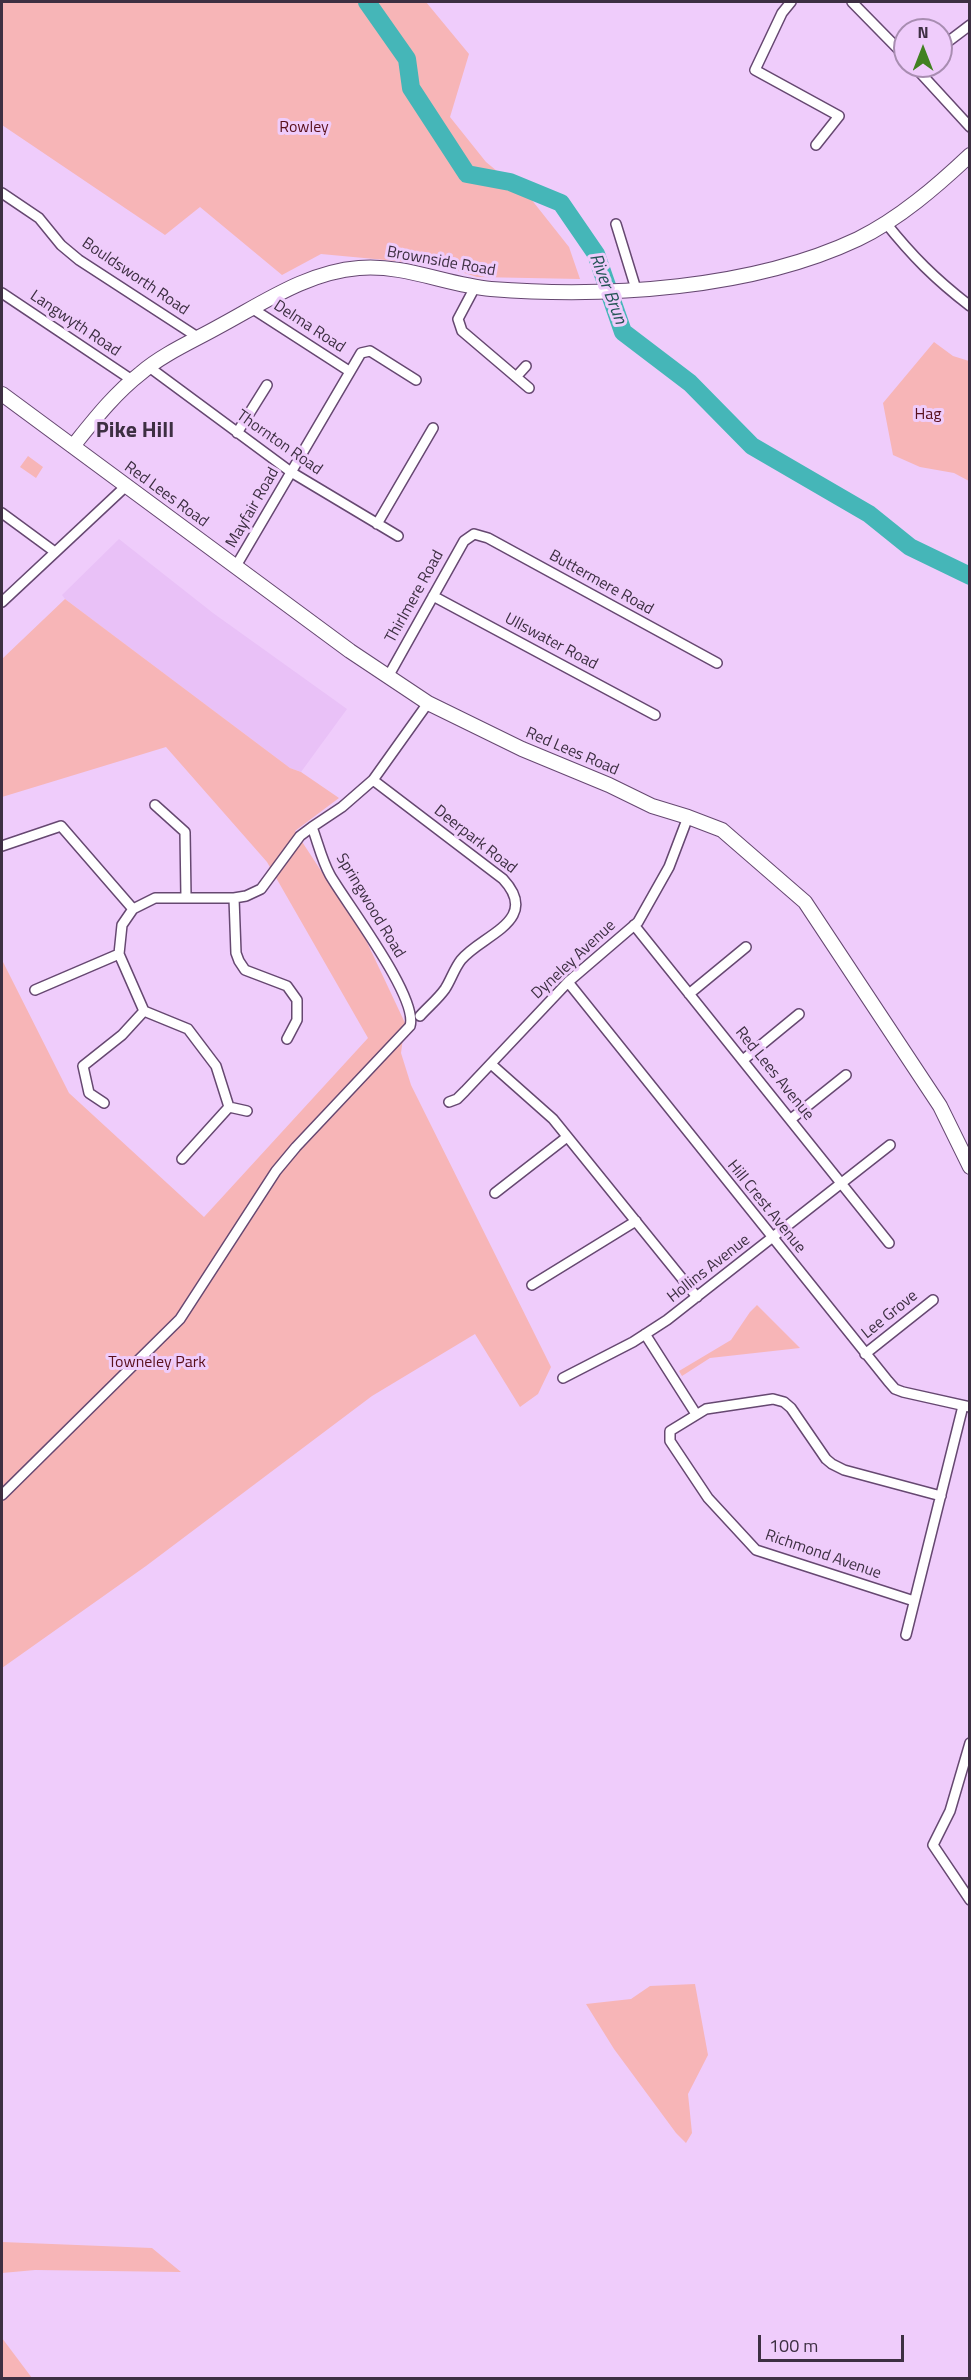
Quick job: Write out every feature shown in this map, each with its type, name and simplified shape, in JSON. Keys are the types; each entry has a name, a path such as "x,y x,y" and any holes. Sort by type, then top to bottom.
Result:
{"street":[{"path":"790,2 755,70 839,117 816,145"},
{"path":"852,2 893,44"},
{"path":"953,38 969,25"},
{"path":"926,78 969,127"},
{"name":"Brownside Road","path":"73,446 110,400 149,367 309,279 360,267 390,268 475,287 593,292 700,284 748,275 830,250 860,238 911,206 969,155"},
{"name":"Bouldsworth Road","path":"2,193 39,218 61,244 79,260 199,338"},
{"path":"885,222 910,254 938,282 969,306"},
{"path":"616,224 636,290"},
{"path":"475,287 458,319 458,324 462,331 529,388"},
{"name":"Langwyth Road","path":"2,293 132,380"},
{"name":"Delma Road","path":"253,309 349,371"},
{"name":"Mayfair Road","path":"236,566 361,352 370,351 416,380"},
{"path":"516,377 526,366"},
{"name":"Thornton Road","path":"149,367 291,472 398,536"},
{"path":"237,433 267,385"},
{"name":"Red Lees Road","path":"2,394 350,651 428,703 522,749 609,784 651,806 722,830 805,902 940,1107 969,1167"},
{"path":"377,524 433,428"},
{"path":"2,602 125,487"},
{"path":"2,513 55,552"},
{"name":"Buttermere Road","path":"469,536 474,534 488,538 717,663"},
{"name":"Thirlmere Road","path":"389,675 464,541 469,536"},
{"name":"Ullswater Road","path":"433,596 656,715"},
{"path":"229,1107 216,1066 188,1029 144,1011 119,954 122,925 133,909 155,898 234,898 246,896 261,889 300,836 342,807 373,780 428,703"},
{"name":"Deerpark Road","path":"373,780 503,879 513,890 516,904 512,917 497,934 472,949 460,961 444,990 420,1016"},
{"path":"155,805 186,832 186,897"},
{"name":"Dyneley Avenue","path":"448,1102 457,1099 568,982 634,925 648,908 669,867 688,817"},
{"path":"2,846 61,826 133,909"},
{"name":"Springwood Road","path":"2,1495 180,1319 276,1171 410,1026 408,1010 392,971 329,874 312,827"},
{"path":"234,898 236,952 239,962 245,970 286,986 297,1000 297,1020 287,1039"},
{"name":"Red Lees Avenue","path":"634,925 889,1243"},
{"path":"689,994 746,947"},
{"path":"35,990 119,954"},
{"name":"Hill Crest Avenue","path":"568,982 895,1389 966,1407"},
{"path":"104,1103 89,1093 83,1066 122,1035 144,1011"},
{"path":"743,1060 800,1014"},
{"path":"491,1064 553,1119 697,1297"},
{"path":"791,1119 846,1076"},
{"path":"229,1107 247,1111"},
{"path":"182,1159 229,1107"},
{"path":"495,1193 567,1137"},
{"name":"Hollins Avenue","path":"563,1378 645,1334 697,1297 890,1145"},
{"path":"532,1285 636,1221"},
{"name":"Lee Grove","path":"866,1354 933,1300"},
{"path":"645,1334 696,1414"},
{"name":"Richmond Avenue","path":"914,1601 756,1550 708,1498 670,1441 670,1431 706,1409 773,1399 784,1402 791,1408 832,1464 941,1496"},
{"path":"906,1635 966,1407"},
{"path":"969,1743 950,1811 933,1845 969,1900"},
{"path":"958,1779 969,1782"}],"shaded area":[{"path":"119,539 213,613 347,709 301,772 290,768 65,599 62,595"}],"green space":[{"name":"Rowley","path":"2,2 426,2 469,54 450,117 486,162 531,199 569,247 580,279 477,277 439,265 321,254 282,275 200,207 165,235 2,125"},
{"name":"Hag","path":"934,342 953,356 969,361 969,481 954,473 920,467 893,455 883,403"},
{"path":"28,456 43,467 36,478 20,467"},
{"name":"Towneley Park","path":"65,599 290,768 301,772 339,798 295,831 365,938 405,1023 401,1053 411,1085 551,1367 538,1394 520,1407 475,1334 372,1396 146,1566 2,1668 2,960 69,1093 204,1217 368,1038 267,862 166,747 2,797 2,659"},
{"path":"757,1305 800,1348 710,1358 682,1376 679,1371 731,1340"},
{"path":"695,1984 708,2055 688,2094 692,2133 686,2143 676,2133 614,2049 586,2004 631,1999 650,1986"},
{"path":"2,2242 152,2248 181,2272 35,2270 2,2273"},
{"path":"2,2338 32,2378 2,2378"}],"waterway":[{"name":"River Brun","path":"367,2 407,59 411,88 467,174 510,182 561,203 596,254 623,332 690,383 752,446 869,514 910,547 970,576"}],"district":[{"name":"Pike Hill","path":"135,432"}]}
